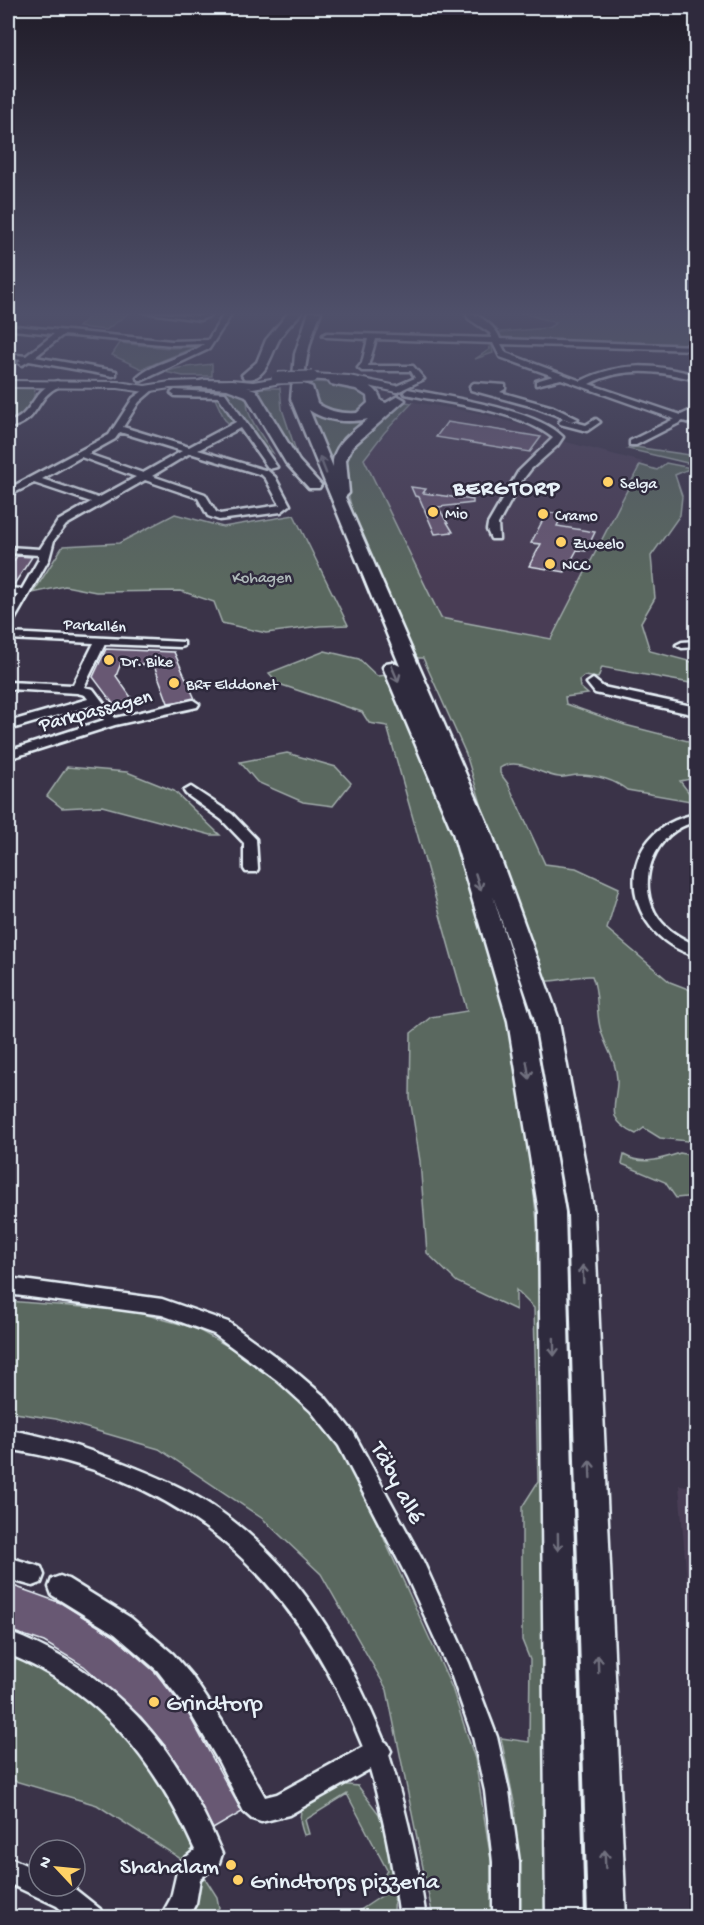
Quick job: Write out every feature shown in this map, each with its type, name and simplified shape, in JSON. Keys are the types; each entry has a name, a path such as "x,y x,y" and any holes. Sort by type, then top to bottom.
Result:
{"highway":[{"path":"256,402 293,463 319,496"},
{"path":"259,402 264,415"},
{"path":"290,402 319,496 463,833 522,1032 552,1212 565,1917"},
{"path":"299,402 370,577 481,832 546,1017 579,1202 607,1917"},
{"path":"310,402 319,411 343,417 356,416 370,410 375,402"},
{"path":"343,417 371,413 378,409 382,402"},
{"path":"370,577 343,500 339,460 346,445 395,402"}],"street":[{"path":"8,425 18,424 27,419 36,402"},
{"path":"8,493 107,440 119,429 130,402"},
{"path":"227,402 272,467"},
{"path":"453,402 503,413 547,428 555,434 557,440 525,468 508,494 493,524 492,530 495,537"},
{"path":"507,402 523,408 530,403 574,419"},
{"path":"632,402 696,422"},
{"path":"553,411 546,415 587,428 596,422"},
{"path":"633,443 696,411"},
{"path":"8,622 44,559 43,552 53,532 62,523 242,423"},
{"path":"80,454 202,496 212,514 219,517 281,509 284,504 270,477 265,473 119,429"},
{"path":"8,478 29,481 99,502"},
{"path":"8,550 43,552"},
{"path":"8,591 26,592"},
{"name":"Parkallén","path":"8,636 180,644"},
{"path":"77,689 100,640"},
{"path":"682,645 696,644"},
{"path":"593,683 599,690 696,711"},
{"path":"8,686 77,689 89,692 112,722"},
{"path":"8,726 96,700"},
{"name":"Parkpassagen","path":"8,755 112,722 193,704"},
{"path":"8,733 21,750"},
{"path":"191,790 227,817 251,842 251,869"},
{"path":"696,818 679,823 662,833 651,849 642,870 642,891 650,916 667,937 696,951"},
{"name":"Täby allé","path":"8,1286 162,1307 221,1328 284,1374 318,1404 346,1439 404,1549 465,1682 485,1737 497,1791 506,1862 506,1917"},
{"path":"8,1440 34,1443 71,1452 176,1496 222,1527 289,1590 314,1622 353,1694 379,1751 399,1837 413,1917"},
{"path":"8,1568 33,1575"},
{"path":"60,1587 123,1626 142,1641 183,1683 216,1730 253,1803 261,1810 280,1806 379,1751"},
{"path":"8,1643 70,1674 110,1704 152,1748 181,1794 210,1854 188,1872 183,1903 172,1917"},
{"path":"8,1870 27,1879"},
{"path":"67,1898 92,1917"}],"shaded area":[{"path":"413,402 479,413 539,430 546,433 547,437 643,462 551,639 441,618 364,459"},
{"path":"679,1485 696,1487 696,1692"}],"green space":[{"path":"8,402 32,402 23,416 8,423"},
{"path":"216,402 247,402 252,419 273,453 250,441 225,420"},
{"path":"264,402 281,402 301,466 285,446"},
{"path":"305,402 328,417 379,412 352,432 335,473"},
{"path":"316,402 370,402 367,408 349,412 320,409"},
{"path":"406,402 412,403 364,459 441,618 551,639 640,465 657,470 666,463 691,468 675,475 682,496 680,515 651,556 655,598 641,622 650,651 696,663 696,684 602,667 598,678 584,676 579,680 580,687 588,694 565,697 566,704 625,725 696,743 696,778 680,781 696,802 627,790 610,780 598,777 552,776 522,765 507,765 500,768 500,773 508,784 545,864 576,868 619,888 607,929 670,982 696,992 696,1142 660,1138 644,1128 636,1134 624,1127 615,1116 616,1072 599,1024 596,990 592,976 546,981 512,906 466,754 423,658 412,658 369,558 350,500 346,476 347,458 356,443 372,426"},
{"path":"635,447 696,456 696,465 628,449"},
{"name":"Kohagen","path":"175,514 223,527 294,515 348,625 266,633 222,623 214,602 181,591 96,592 65,586 33,593 63,546 119,543"},
{"path":"325,651 359,659 377,676 389,675 462,855 511,1029 527,1134 538,1230 546,1373 553,1917 510,1917 515,1807 501,1738 529,1742 530,1660 522,1640 522,1507 538,1482 534,1308 516,1290 516,1310 457,1282 427,1253 420,1161 410,1098 411,1033 431,1017 467,1011 387,726 369,723 362,712 279,684 269,673"},
{"path":"287,753 336,767 351,783 333,806 303,802 257,782 240,762"},
{"path":"67,767 127,772 174,791 220,835 211,835 102,806 62,808 47,796"},
{"path":"680,1153 696,1156 696,1196 676,1198 665,1182 622,1164 624,1155 645,1161"},
{"path":"8,1301 132,1311 195,1328 240,1353 302,1402 346,1455 452,1688 475,1759 491,1860 492,1917 433,1917 387,1690 321,1574 263,1519 159,1449 56,1419 8,1412"},
{"path":"8,1650 61,1675 146,1747 148,1766 175,1801 198,1847 187,1863 97,1805 8,1779"},
{"path":"338,1784 358,1786 379,1814 395,1865 394,1917 350,1917 386,1893 383,1878 387,1870 347,1794 305,1820 309,1834 304,1835 300,1815 302,1808 313,1798"},
{"path":"203,1875 217,1897 219,1908 205,1917 170,1918 177,1895"}],"building":[{"path":"447,422 541,437 530,452 436,437"},
{"name":"Mio","path":"411,487 426,489 423,493 473,500 473,503 438,507 453,532 435,534 419,497 415,496"},
{"path":"547,512 563,514 557,526 595,532 586,551 577,550 565,572 529,566 541,544 531,543"},
{"path":"17,556 32,557 13,586 8,586 8,570"},
{"name":"BRF Elddonet","path":"106,649 174,652 195,699 168,703 154,665 121,663 116,676 133,700 114,705 93,677"},
{"name":"Grindtorp","path":"8,1584 61,1603 114,1636 155,1672 189,1715 242,1812 213,1829 187,1779 166,1747 141,1717 84,1666 44,1642 8,1630"}],"place":[{"name":"Selga","path":"608,482"},
{"name":"Mio","path":"433,512"},
{"name":"Cramo","path":"543,514"},
{"name":"Zweelo","path":"561,542"},
{"name":"NCC","path":"550,564"},
{"name":"Dr. Bike","path":"109,660"},
{"name":"BRF Elddonet","path":"174,683"},
{"name":"Grindtorp","path":"154,1702"},
{"name":"Shahalam","path":"231,1865"},
{"name":"Grindtorps pizzeria","path":"238,1880"}],"district":[{"name":"BERGTORP","path":"507,486"}]}
